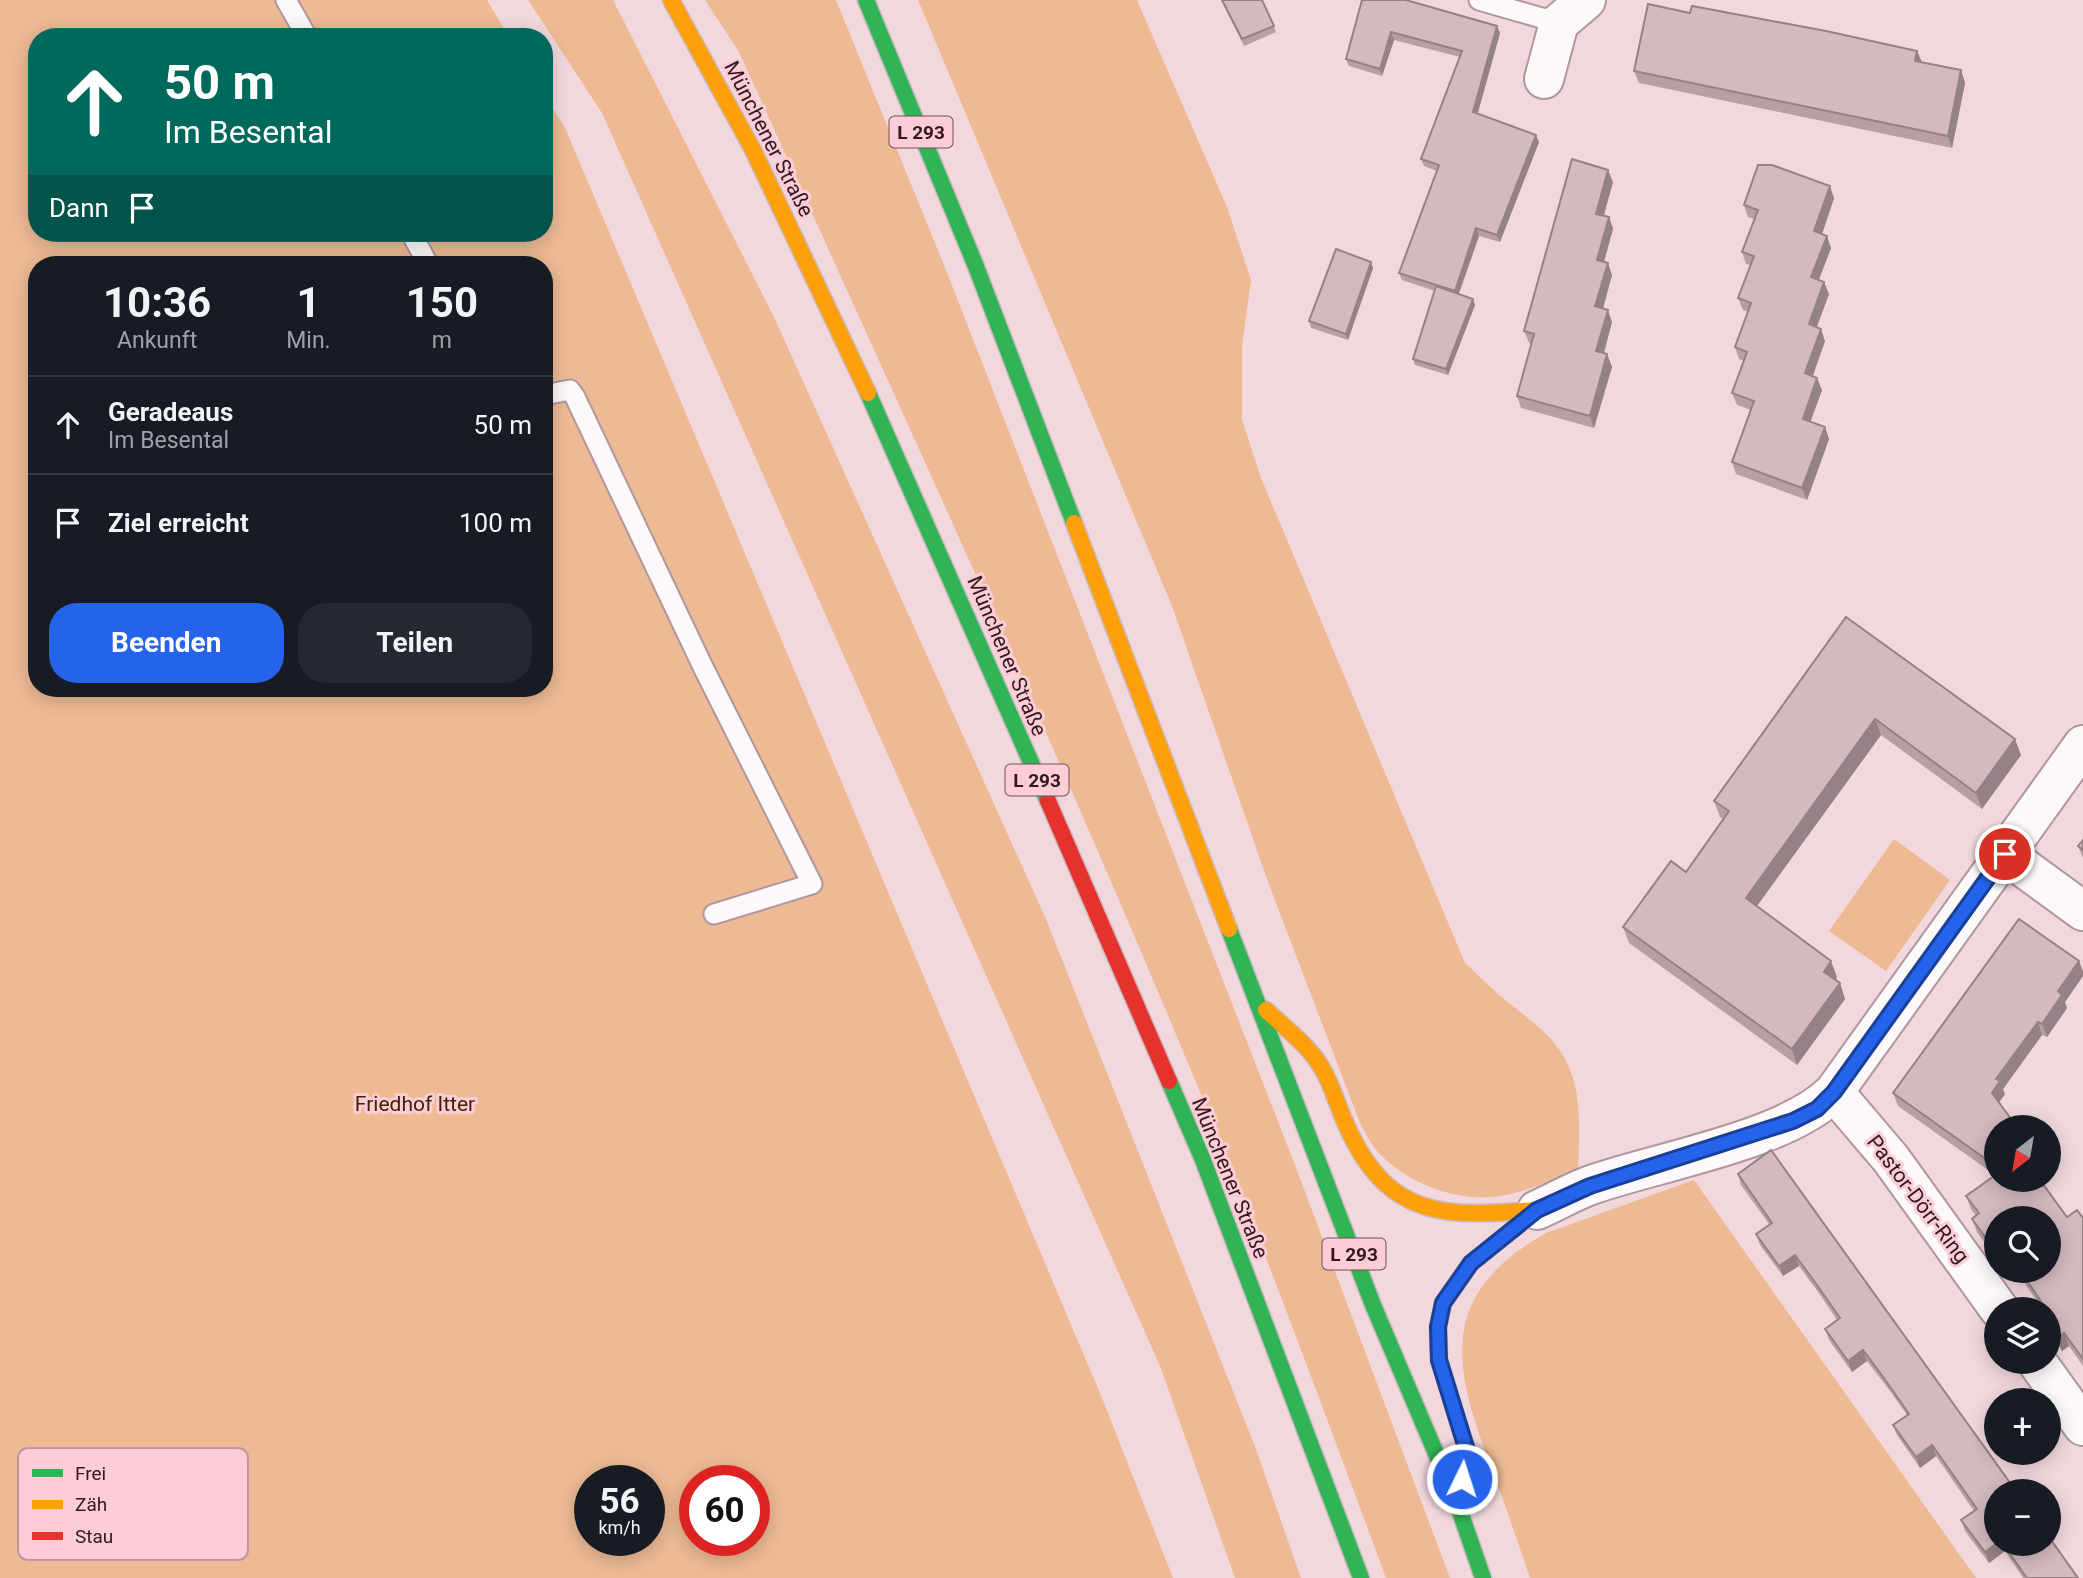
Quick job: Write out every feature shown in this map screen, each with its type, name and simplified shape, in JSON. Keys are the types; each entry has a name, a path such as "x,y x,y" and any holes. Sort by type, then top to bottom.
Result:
{"main road":[{"name":"Münchener Straße","path":"671,0 753,150 825,298 978,639 1203,1160 1361,1578"},
{"name":"L 293","path":"866,0 975,264 1373,1306 1457,1503 1483,1578"},
{"path":"1257,1002 1316,1059 1361,1158 1393,1192 1412,1206 1434,1214 1537,1210"},
{"path":"1457,1503 1468,1454 1439,1360 1438,1327 1443,1303 1471,1263 1537,1210"}],"street":[{"path":"1544,79 1573,11"},
{"path":"1537,1210 1590,1186 1793,1121 1817,1109 1834,1092 2083,745"},
{"path":"2005,854 2083,911"},
{"name":"Pastor-Dörr-Ring","path":"1834,1092 1891,1159 1990,1297"},
{"path":"2046,1374 2083,1426"}],"lane":[{"path":"286,0 302,28"},
{"path":"1479,0 1573,11"},
{"path":"553,393 570,390 575,397 698,655 812,884 714,914"}],"green space":[{"name":"Friedhof Itter","path":"0,0 487,0 504,28 28,28 28,242 553,242 553,109 566,130 1102,1398 1173,1578 0,1578"},
{"path":"528,0 613,0 774,317 1046,919 1254,1444 1301,1578 1235,1578 1160,1366 602,113 553,38 553,28 546,28"},
{"path":"705,0 836,0 946,270 1295,1165 1450,1578 1386,1578 1220,1142 1085,821 739,52"},
{"path":"918,0 1137,0 1227,207 1251,280 1242,346 1242,420 1261,478 1465,963 1497,994 1546,1034 1567,1063 1579,1111 1578,1171 1506,1195 1471,1197 1453,1194 1419,1182 1389,1163 1377,1151 1360,1123 1268,882 1172,606"},
{"path":"1894,839 1950,880 1886,971 1829,931"},
{"path":"1694,1180 1976,1578 1530,1578 1469,1400 1463,1368 1463,1338 1470,1309 1485,1283 1510,1257 1546,1233"}],"building":[{"path":"1222,0 1262,0 1274,26 1242,39"},
{"path":"1362,0 1406,0 1497,26 1473,112 1536,135 1497,235 1476,228 1455,291 1399,273 1439,165 1421,159 1462,51 1391,32 1380,69 1346,59"},
{"path":"1648,4 1690,13 1692,6 1826,31 1917,51 1915,61 1961,70 1948,136 1634,71"},
{"path":"1572,159 1608,170 1596,214 1609,217 1597,260 1608,263 1595,306 1608,310 1596,351 1607,354 1590,416 1517,396 1534,334 1524,331"},
{"path":"1758,165 1772,165 1830,186 1814,231 1827,236 1811,277 1824,282 1809,324 1821,329 1805,373 1817,378 1803,419 1825,427 1802,488 1732,462 1754,401 1732,393 1747,352 1735,347 1751,303 1738,298 1754,256 1742,252 1758,210 1744,205"},
{"path":"1336,249 1371,262 1346,334 1309,321"},
{"path":"1436,286 1473,299 1446,369 1413,359"},
{"path":"1846,617 2015,739 1976,793 1875,719 1746,898 1831,961 1824,972 1840,983 1792,1049 1623,927 1671,861 1686,872 1729,811 1714,801"},
{"path":"2019,919 2079,961 2058,991 2062,995 2042,1024 2038,1022 1996,1079 2000,1081 1992,1093 2008,1115 1984,1115 1984,1158 1893,1093"},
{"path":"1771,1150 1984,1446 1984,1465 1997,1465 2007,1479 1984,1479 1984,1551 1961,1520 1977,1509 1932,1445 1916,1457 1893,1425 1909,1414 1886,1381 1863,1350 1848,1361 1825,1329 1840,1318 1817,1285 1795,1255 1779,1266 1756,1234 1772,1223 1738,1174"},
{"path":"1984,1183 1984,1192 2049,1192 2059,1206 1984,1206 1984,1235 1972,1219 1979,1213 1966,1196"},
{"path":"2061,1209 2067,1217 2077,1210 2083,1218 2083,1359 2064,1333 2061,1335 2061,1297 2038,1297 2029,1283 2061,1283"},
{"path":"2061,1554 2078,1578 2027,1578 2011,1556"}],"traffic: fast":[{"path":"866,0 975,264 1074,523"},
{"path":"868,393 1048,801"},
{"path":"1229,929 1373,1305 1457,1503 1483,1578"},
{"path":"1169,1081 1203,1160 1361,1578"},
{"path":"1457,1503 1468,1454 1439,1360 1438,1327 1443,1303 1471,1263 1537,1210"}],"traffic: slow":[{"path":"671,0 753,150 868,393"},
{"path":"1074,523 1229,929"},
{"path":"1266,1010 1299,1039 1316,1059 1366,1161 1384,1182 1404,1197 1426,1207 1450,1212 1537,1210"}],"traffic: jam":[{"path":"1048,801 1169,1081"}],"route":[{"path":"1462,1479 1468,1454 1439,1360 1438,1327 1443,1303 1471,1263 1537,1210 1590,1186 1783,1125 1817,1109 1834,1092 2005,854"}]}
